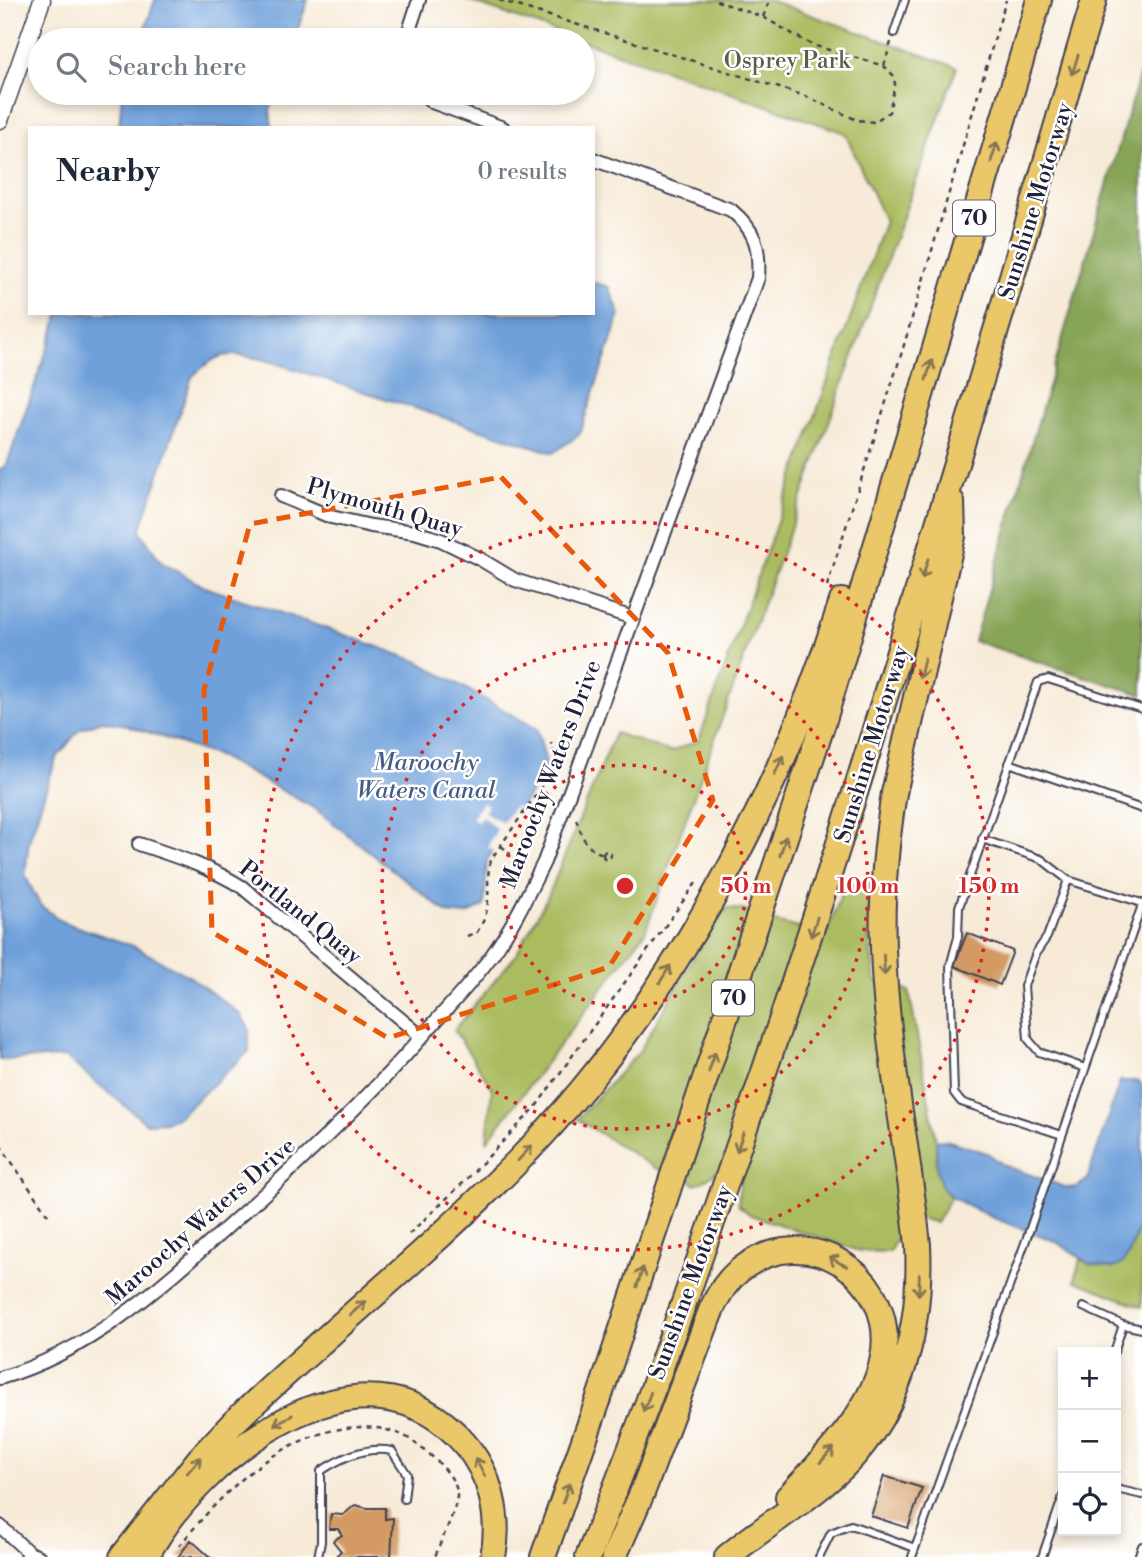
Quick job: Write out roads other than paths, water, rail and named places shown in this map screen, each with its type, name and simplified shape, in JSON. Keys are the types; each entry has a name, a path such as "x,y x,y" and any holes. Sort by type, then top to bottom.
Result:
{"highway":[{"name":"Sunshine Motorway","path":"543,1557 609,1369 802,788 1039,0"},
{"name":"Sunshine Motorway","path":"588,1557 679,1317 813,931 1094,0"},
{"path":"122,1557 200,1458 234,1422 518,1161 570,1103 635,1020 713,896 762,803 811,691 879,488 909,435"},
{"path":"727,1557 830,1479 861,1446 899,1381 916,1322 918,1245 885,984 883,902 888,828 894,793 953,536 951,480"},
{"path":"614,1557 642,1493 720,1293 741,1269 757,1259 794,1250 810,1251 842,1263 858,1273 873,1293 884,1323 883,1359 868,1396 837,1443 747,1540"},
{"path":"146,1557 160,1533 203,1483 249,1443 295,1414 340,1399 358,1397 394,1401 427,1413 456,1434 470,1450 488,1483 493,1502 496,1537 494,1557"}],"street":[{"path":"32,28 42,0"},
{"path":"410,28 419,0"},
{"path":"0,120 28,40"},
{"path":"440,105 498,126"},
{"name":"Maroochy Waters Drive","path":"0,1378 24,1371 71,1350 115,1323 314,1151 362,1104 476,976 498,946 544,862 758,278 756,240 745,222 732,210 595,160"},
{"name":"Plymouth Quay","path":"281,496 331,517 415,532 441,540 515,580 633,618"},
{"name":"Portland Quay","path":"139,844 183,858 242,887 422,1037"},
{"path":"0,1526 33,1556"}],"lane":[{"path":"894,33 905,0"},
{"path":"1062,1136 961,1102 954,1093 950,966 958,937 959,907 1038,682 1048,679 1142,709"},
{"path":"1009,763 1142,809"},
{"path":"912,1557 1049,1175 1142,904 1068,880 1041,859 982,839"},
{"path":"1068,880 1024,986 1028,1039 1039,1052 1085,1068"},
{"path":"1083,1307 1124,1325 1142,1329"},
{"path":"1116,1347 1124,1325"},
{"path":"318,1557 321,1542 321,1471 339,1459 378,1448 392,1451 407,1474 404,1500"},
{"path":"1121,1490 1142,1495"},
{"path":"1042,1557 1058,1511"},
{"path":"819,1557 831,1533 851,1525 915,1548"},
{"path":"1138,1557 1142,1546"}],"water":[{"path":"155,0 308,0 298,28 145,28"},
{"path":"121,105 272,105 272,126 119,126"},
{"name":"Maroochy Waters Canal","path":"595,283 609,287 620,315 579,435 553,453 266,360 226,355 210,362 192,377 140,531 161,562 205,587 419,662 537,729 547,767 487,860 484,906 466,915 447,913 314,808 220,757 127,725 102,721 79,730 56,759 29,841 25,875 40,905 63,922 133,946 189,976 240,1014 249,1028 249,1051 178,1117 167,1122 146,1123 65,1057 0,1060 0,470 7,464 59,315 595,315"},
{"path":"1120,1081 1139,1081 1142,1086 1142,1218 1129,1254 1122,1264 1114,1268 1090,1264 1055,1241 991,1217 951,1197 942,1187 937,1170 936,1141 946,1140 987,1153 1005,1166 1068,1188 1077,1187 1087,1180"}],"park label":[{"name":"Osprey Park","path":"787,60"}]}
